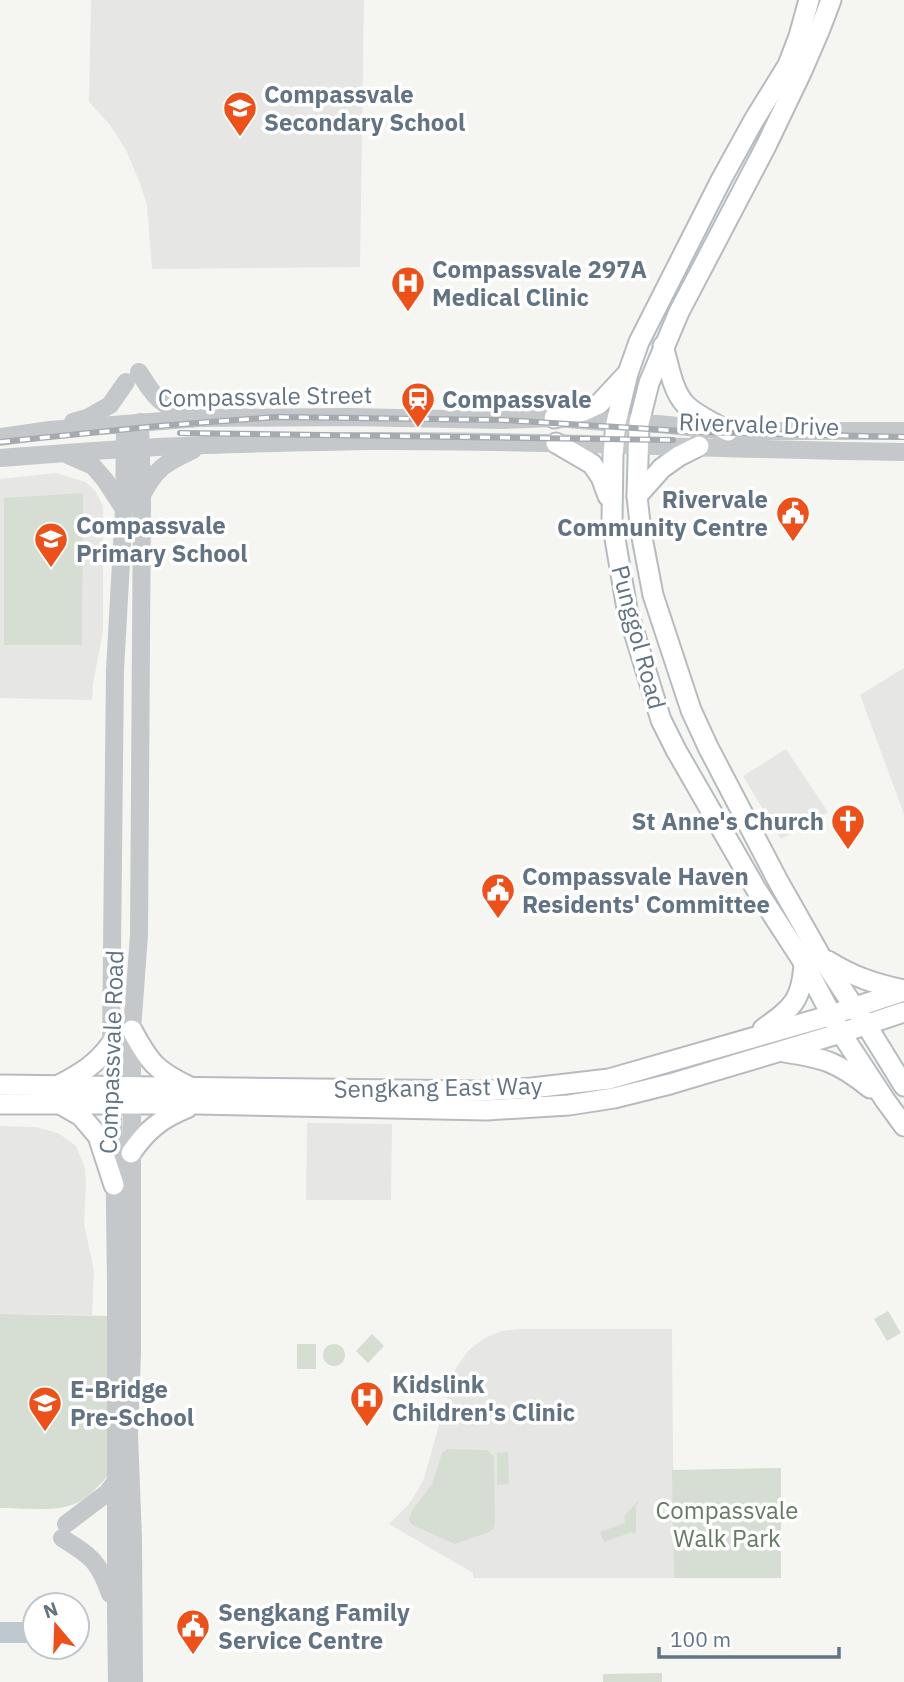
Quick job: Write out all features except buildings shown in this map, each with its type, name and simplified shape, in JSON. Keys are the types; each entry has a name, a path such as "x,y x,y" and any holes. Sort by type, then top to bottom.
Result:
{"main road":[{"name":"Punggol Road","path":"810,0 788,65 721,180 639,342 628,373 616,423 612,521 627,609 662,720 676,750 756,888 854,1007 904,1086"},
{"name":"Punggol Road","path":"831,0 806,62 766,146 663,346 649,383 639,423 636,496 653,595 691,710 813,960 831,1015 904,1126"},
{"path":"663,346 674,383 687,407 728,431"},
{"path":"554,418 584,411 599,404 628,373"},
{"path":"556,443 592,464 608,492 612,521"},
{"path":"636,496 662,468 699,446"},
{"path":"753,1037 785,1013 797,999 813,960 879,985 904,990"},
{"name":"Sengkang East Way","path":"0,1085 60,1095 196,1096 483,1091 609,1080 831,1015 904,990"},
{"name":"Sengkang East Way","path":"196,1096 487,1110 569,1105 614,1098 670,1084 904,1012"},
{"path":"131,1153 143,1135 196,1096 152,1063 144,1054 132,1030"},
{"path":"111,1044 102,1057 60,1095 98,1136 114,1185"},
{"path":"779,1051 837,1064 885,1100"},
{"name":"Sengkang East Way","path":"0,1104 60,1095"}],"street":[{"path":"50,430 87,418 110,405 132,377 170,409 200,418"},
{"name":"Compassvale Street","path":"0,437 50,430 200,418 554,418 616,423"},
{"name":"Compassvale Road","path":"117,1682 111,1044 115,670 124,509 133,449 133,423"},
{"name":"Rivervale Drive","path":"616,423 728,431 904,431"},
{"name":"Compassvale Street","path":"0,458 205,445 369,441 614,445"},
{"path":"142,497 152,476 161,467 205,445"},
{"name":"Rivervale Drive","path":"614,445 904,452"},
{"name":"Compassvale Road","path":"133,449 142,497 139,935 132,1030 132,1353 129,1434 134,1682"},
{"path":"65,454 93,466 124,509"},
{"path":"116,1481 107,1493 64,1531 104,1574 116,1611"}],"shaded area":[{"name":"Compassvale Secondary School","path":"91,0 364,0 360,267 152,269 147,205 140,183 126,150 110,125 89,102"},
{"name":"Compassvale Primary School","path":"56,473 86,482 96,492 103,506 103,631 92,700 0,698 0,479"},
{"path":"904,668 904,814 860,695"},
{"path":"786,749 828,812 781,839 743,776"},
{"path":"307,1123 392,1124 391,1200 306,1200"},
{"path":"0,1126 35,1127 58,1133 76,1146 85,1168 84,1224 94,1271 92,1315 0,1314"},
{"path":"672,1329 674,1578 473,1578 473,1573 389,1524 409,1504 424,1478 454,1372 459,1363 468,1351 483,1339 501,1331"},
{"path":"0,1622 21,1622 21,1643 0,1643"}],"green space":[{"path":"83,493 82,645 4,645 4,498"},
{"path":"888,1311 901,1333 887,1341 874,1319"},
{"name":"E-Bridge Pre-School","path":"0,1314 111,1316 108,1476 79,1502 61,1508 0,1508"},
{"path":"372,1334 384,1346 368,1363 356,1351"},
{"path":"297,1344 316,1344 316,1369 297,1369"},
{"path":"334,1344 342,1347 345,1355 342,1363 334,1366 326,1363 323,1355 326,1347"},
{"path":"447,1449 487,1450 494,1457 494,1528 455,1544 412,1525 409,1520 412,1511 432,1484 442,1453"},
{"path":"508,1452 509,1484 497,1485 497,1453"},
{"name":"Compassvale Walk Park","path":"781,1468 781,1578 674,1578 672,1470"},
{"path":"638,1501 636,1532 604,1542 600,1532 625,1523 624,1516"},
{"path":"662,1673 662,1682 603,1682 603,1674"}],"railway":[{"path":"0,442 276,417 503,420 698,432 904,437"},
{"path":"180,433 673,440"}],"place":[{"name":"Compassvale Secondary School","path":"240,138"},
{"name":"Compassvale 297A Medical Clinic","path":"408,313"},
{"name":"Compassvale","path":"418,429"},
{"name":"Rivervale Community Centre","path":"793,543"},
{"name":"Compassvale Primary School","path":"51,569"},
{"name":"St Anne's Church","path":"848,851"},
{"name":"Compassvale Haven Residents' Committee","path":"498,920"},
{"name":"Kidslink Children's Clinic","path":"367,1428"},
{"name":"E-Bridge Pre-School","path":"45,1433"},
{"name":"Sengkang Family Service Centre","path":"193,1656"}]}
